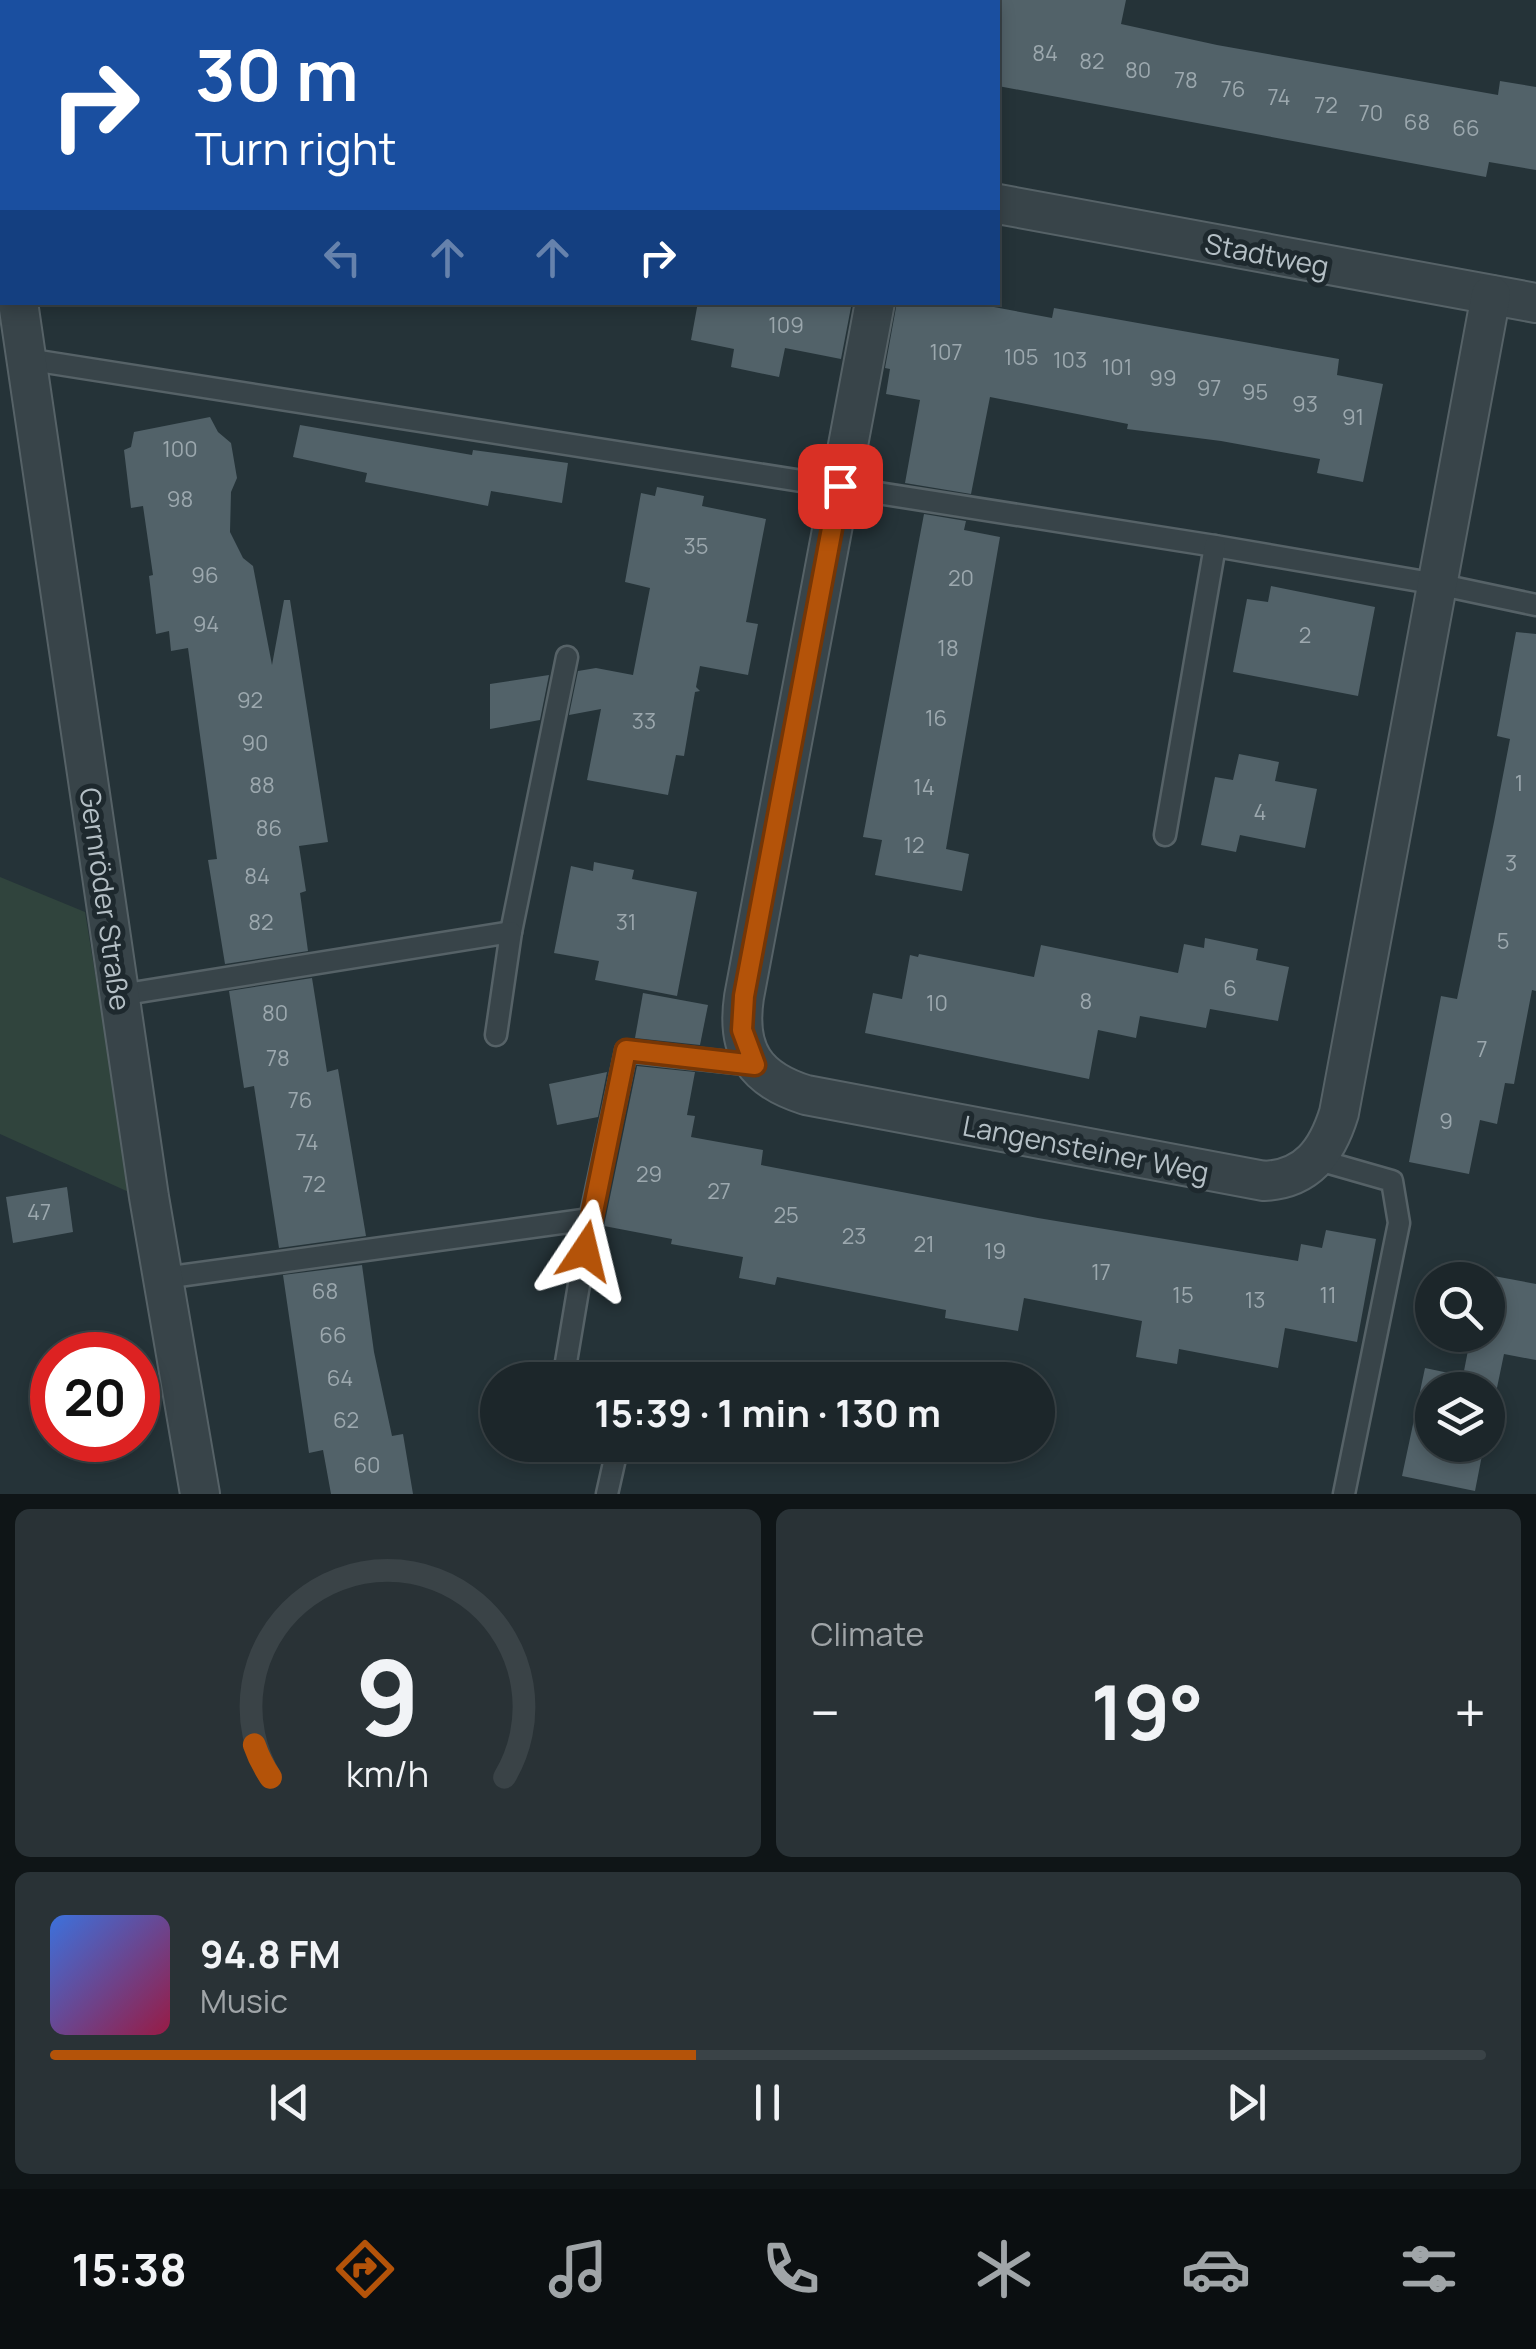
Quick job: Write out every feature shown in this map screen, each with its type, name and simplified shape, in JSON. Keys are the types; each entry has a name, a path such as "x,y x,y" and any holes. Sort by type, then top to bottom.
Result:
{"street":[{"name":"Stadtweg","path":"1000,204 1536,303"},
{"path":"1315,1160 1330,1140 1339,1113 1491,296"},
{"name":"Gernröder Straße","path":"18,305 120,994 200,1494"},
{"path":"755,1065 742,1030 744,996 874,305"},
{"name":"Langensteiner Weg","path":"755,1065 780,1087 806,1095 1256,1180 1288,1177 1315,1160"}],"lane":[{"path":"26,359 1216,546 1536,605"},
{"path":"1165,835 1216,546"},
{"path":"496,1036 512,932 566,657"},
{"path":"120,994 512,932"},
{"path":"566,1362 590,1219 626,1050 755,1065"},
{"path":"1315,1160 1392,1182 1399,1223 1344,1494"},
{"path":"164,1278 590,1219"},
{"path":"607,1494 614,1462"}],"green space":[{"path":"0,877 85,912 131,1193 0,1134"}],"building":[{"path":"1000,0 1126,0 1121,24 1217,45 1498,95 1500,81 1536,87 1536,170 1489,162 1486,177 1000,86"},
{"path":"697,305 851,305 841,359 785,348 779,377 731,367 734,349 691,340"},
{"path":"896,305 983,305 1052,318 1054,308 1339,359 1337,375 1383,384 1363,482 1317,473 1320,459 1127,429 1128,424 990,397 971,494 905,483 920,400 886,394 890,369 885,368"},
{"path":"210,417 218,432 231,443 237,478 231,492 230,532 243,558 253,566 272,665 284,600 290,600 328,842 299,846 306,891 300,893 308,951 225,964 208,860 217,859 188,648 171,651 169,631 156,634 143,506 131,508 124,450 131,447 134,432"},
{"path":"300,425 472,455 473,450 568,463 562,503 491,491 488,506 365,482 367,473 293,457"},
{"path":"657,487 704,496 702,506 766,519 746,622 758,624 748,675 700,666 696,687 700,691 695,692 684,756 676,755 668,795 587,780 601,709 569,715 578,671 596,668 633,675 650,588 625,582 641,493 655,496"},
{"path":"924,514 966,521 964,530 1000,537 946,849 969,854 962,891 875,875 882,840 863,837"},
{"path":"1271,586 1375,607 1358,696 1233,672 1247,599 1268,602"},
{"path":"1516,632 1536,634 1536,991 1532,990 1514,1084 1505,1083 1497,1124 1480,1120 1469,1174 1409,1162 1441,996 1457,999 1494,822 1510,739 1497,736"},
{"path":"549,675 540,720 490,729 490,684"},
{"path":"1239,754 1279,762 1275,781 1317,789 1305,848 1240,835 1236,852 1201,845 1215,777 1233,780"},
{"path":"594,862 634,870 632,879 697,892 677,996 595,980 599,961 554,953 571,866 593,871"},
{"path":"1205,938 1258,949 1256,960 1289,967 1278,1021 1210,1009 1206,1028 1140,1016 1136,1038 1098,1030 1089,1079 865,1033 873,993 902,999 910,955 1034,977 1041,945 1178,973 1184,944 1204,948"},
{"path":"312,978 327,1072 338,1069 366,1236 279,1248 254,1086 244,1088 229,991"},
{"path":"643,993 708,1005 700,1045 635,1038"},
{"path":"637,1066 695,1072 687,1115 695,1116 691,1137 763,1150 761,1165 1038,1218 1298,1261 1301,1244 1322,1248 1326,1230 1376,1239 1357,1342 1285,1328 1278,1368 1179,1349 1177,1364 1136,1357 1142,1321 1024,1298 1018,1331 945,1318 946,1310 777,1277 775,1285 739,1278 743,1257 604,1226"},
{"path":"607,1072 598,1117 557,1125 549,1084"},
{"path":"67,1187 73,1232 13,1243 6,1197"},
{"path":"362,1265 374,1352 392,1436 403,1434 413,1494 331,1494 323,1450 309,1453 283,1275"},
{"path":"1505,1278 1536,1284 1536,1360 1504,1354 1500,1372 1464,1372 1468,1352 1505,1352"},
{"path":"1415,1415 1415,1462 1481,1462 1475,1491 1402,1476"}],"route":[{"path":"585,1251 626,1050 755,1065 742,1030 744,996 840,486"}]}
